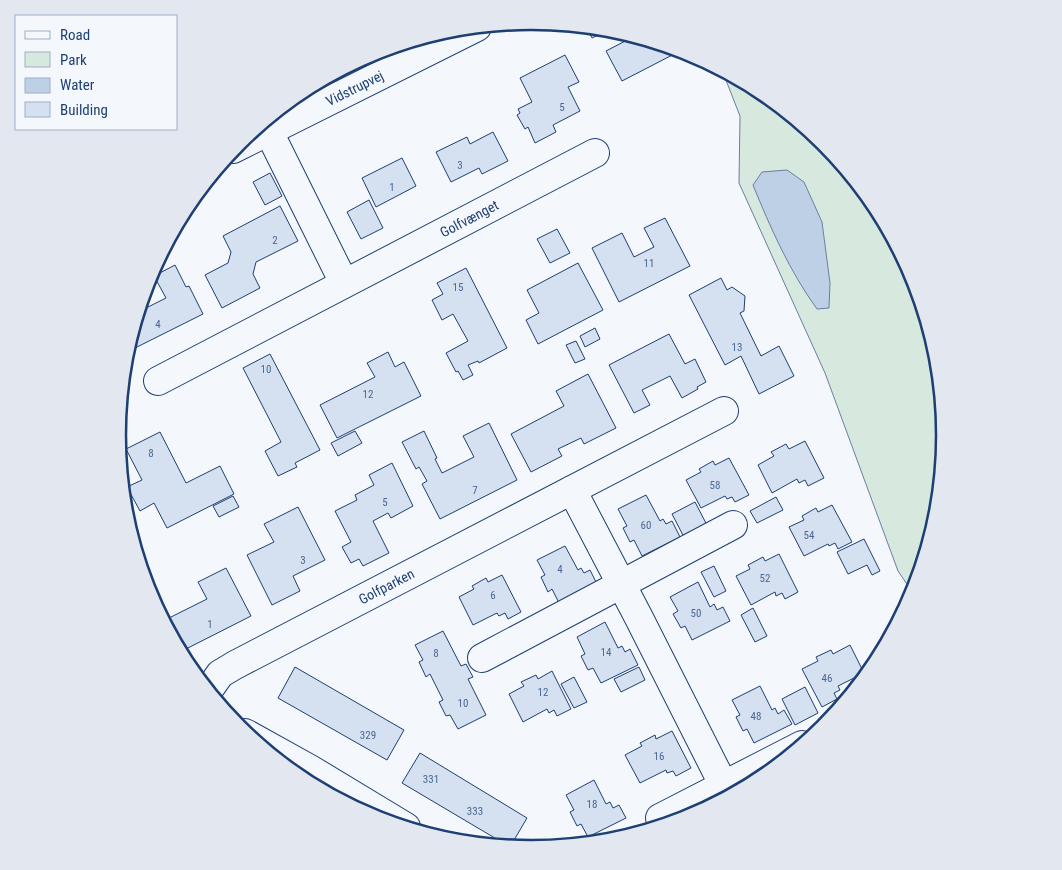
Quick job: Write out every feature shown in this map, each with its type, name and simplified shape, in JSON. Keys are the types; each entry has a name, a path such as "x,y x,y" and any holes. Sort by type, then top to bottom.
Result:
{"street":[{"name":"Vidstrupvej","path":"257,138 454,38"},
{"path":"269,132 344,283"},
{"name":"Golfvænget","path":"158,381 595,153"},
{"name":"Golfparken","path":"212,684 220,674 235,665 724,412"},
{"path":"572,490 726,790"},
{"path":"482,658 734,525"},
{"path":"279,752 377,809"},
{"path":"660,818 712,797"}],"green space":[{"path":"726,80 756,98 798,131 852,188 882,233 915,305 933,382 936,435 933,488 928,514 915,565 907,584 898,571 825,373 739,183 740,116"}],"water":[{"path":"787,170 804,182 822,222 830,283 829,308 817,309 807,295 789,265 753,185 762,172"}],"building":[{"path":"625,41 672,55 622,81 606,51"},
{"path":"565,55 579,82 568,87 580,111 553,125 556,132 535,143 528,127 525,129 517,115 520,113 518,109 532,102 520,78"},
{"path":"493,132 508,161 482,174 479,168 451,182 436,152 467,137 470,144"},
{"path":"402,158 416,186 376,207 362,178"},
{"path":"270,173 282,196 265,205 253,182"},
{"path":"369,200 383,228 361,239 347,212"},
{"path":"280,206 298,241 256,262 253,274 260,288 222,308 205,275 228,263 231,252 223,236"},
{"path":"665,218 690,266 619,302 592,248 622,233 634,257 654,247 644,228"},
{"path":"557,229 570,253 550,263 537,239"},
{"path":"578,263 603,310 538,344 526,320 539,313 527,290"},
{"path":"175,265 186,287 189,286 203,314 136,348 146,308 166,298 157,281 160,273"},
{"path":"466,268 507,348 479,363 478,361 468,365 473,375 463,380 458,371 456,372 446,353 468,341 453,314 442,320 432,300 443,294 437,283"},
{"path":"721,278 727,290 732,287 745,296 744,311 740,313 761,356 779,346 794,376 759,394 741,356 725,365 689,295"},
{"path":"595,328 600,339 585,347 580,336"},
{"path":"669,334 685,364 695,359 706,382 682,398 670,376 642,390 650,405 634,413 609,365"},
{"path":"576,341 585,359 575,363 566,345"},
{"path":"388,352 395,367 404,362 421,396 337,438 320,405 375,377 367,363"},
{"path":"270,354 320,450 295,463 297,467 278,476 265,451 281,442 243,368"},
{"path":"588,374 616,428 584,444 581,438 558,449 562,456 531,472 511,434 564,406 556,391"},
{"path":"489,423 517,480 440,519 422,484 427,481 419,467 416,469 402,442 424,431 442,473 474,457 463,436"},
{"path":"355,431 362,443 338,456 331,443"},
{"path":"160,432 186,483 220,466 234,494 167,528 154,503 140,511 130,492 129,486 142,480 127,449"},
{"path":"805,441 824,478 808,486 805,480 799,483 797,479 772,493 758,465 774,456 771,452 786,444 789,449"},
{"path":"729,458 749,495 735,502 732,497 727,499 725,496 701,508 686,480 701,472 699,469 713,461 715,465"},
{"path":"392,463 413,506 391,518 388,513 373,521 389,553 363,566 359,559 351,563 342,547 351,542 335,511 357,500 355,495 374,485 369,475"},
{"path":"646,495 660,521 663,519 666,524 672,521 680,537 642,556 634,540 630,542 623,528 627,526 618,509"},
{"path":"233,496 239,507 219,517 213,506"},
{"path":"776,497 783,510 757,523 750,511"},
{"path":"695,502 708,527 685,539 672,514"},
{"path":"832,505 852,542 838,549 835,543 829,546 828,544 804,556 789,527 804,520 802,516 816,508 818,512"},
{"path":"298,507 325,560 293,576 300,591 272,605 247,555 274,542 264,524"},
{"path":"864,539 880,571 872,575 867,565 848,574 837,552"},
{"path":"565,546 578,570 581,568 584,573 590,570 597,584 559,603 552,589 548,592 541,577 545,575 537,560"},
{"path":"779,554 798,592 785,599 782,593 776,596 775,592 751,605 736,576 750,569 748,565 763,557 765,561"},
{"path":"714,566 726,591 714,597 701,572"},
{"path":"226,568 251,616 187,649 170,618 207,599 198,582"},
{"path":"502,575 521,612 508,619 505,613 499,616 497,613 473,625 459,597 474,589 472,586 486,578 488,582"},
{"path":"698,582 710,607 714,604 717,610 723,607 730,621 692,640 685,626 681,628 673,614 678,611 670,597"},
{"path":"753,608 767,636 755,642 741,615"},
{"path":"605,622 618,648 622,646 625,652 630,649 638,665 601,683 593,668 588,670 581,656 585,654 577,637"},
{"path":"443,631 461,666 466,664 473,677 468,679 486,715 458,729 450,715 446,716 439,702 443,700 430,674 426,677 419,662 423,660 415,645"},
{"path":"850,645 862,669 855,677 838,686 840,690 834,693 837,699 822,707 802,669 818,661 816,657 831,650 833,654"},
{"path":"295,667 404,730 387,760 278,698"},
{"path":"639,667 645,680 621,692 614,679"},
{"path":"552,671 571,709 557,716 554,710 549,713 547,709 523,722 509,694 524,686 521,682 536,675 538,679"},
{"path":"574,677 587,702 574,708 561,684"},
{"path":"760,686 772,710 775,708 778,714 784,710 792,724 754,743 747,729 743,731 736,717 740,715 732,700"},
{"path":"805,687 818,713 795,725 782,699"},
{"path":"672,731 691,768 676,776 673,771 667,773 666,770 640,783 625,755 642,746 640,743 655,735 656,739"},
{"path":"420,753 527,818 514,839 495,838 402,783"},
{"path":"594,780 606,804 610,802 613,808 619,805 626,818 588,836 581,824 577,826 570,812 574,810 566,795"}]}
